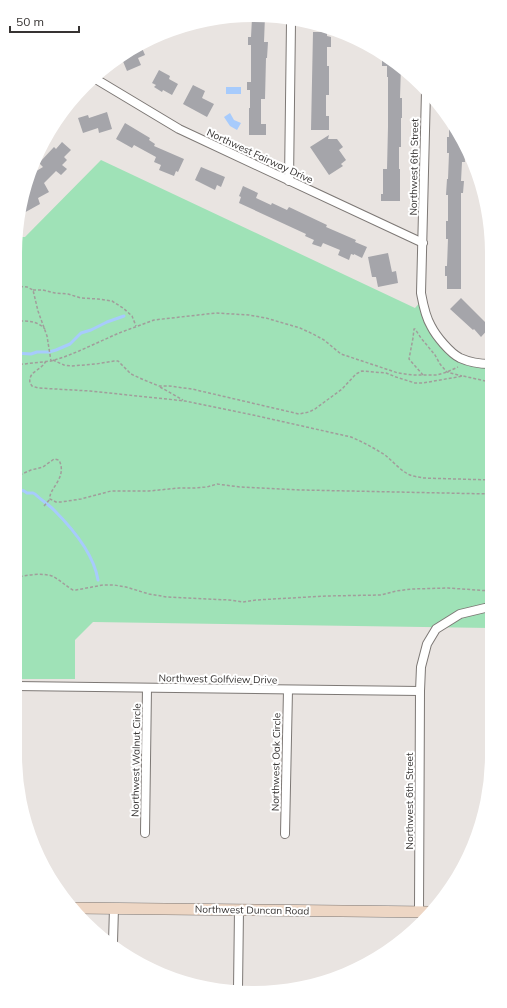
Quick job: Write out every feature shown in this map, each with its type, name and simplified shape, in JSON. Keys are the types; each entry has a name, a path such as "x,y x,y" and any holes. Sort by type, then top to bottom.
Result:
{"street":[{"path":"289,181 291,25"},
{"name":"Northwest Fairway Drive","path":"99,81 179,129 422,243"},
{"name":"Northwest 6th Street","path":"426,99 421,293 431,326 443,344 459,357 485,364"},
{"name":"Northwest 6th Street","path":"419,911 421,667 427,644 436,629 460,614 485,609"},
{"name":"Northwest Golfview Drive","path":"22,686 420,691"},
{"name":"Northwest Walnut Circle","path":"145,833 148,688"},
{"name":"Northwest Oak Circle","path":"285,834 288,690"},
{"name":"Northwest Duncan Road","path":"80,908 424,911"},
{"path":"113,938 114,908"},
{"path":"238,986 239,910"}],"path":[{"path":"22,287 27,287 32,290 43,290 55,294 68,294 81,298 112,301 132,316 136,326"},
{"path":"32,290 38,311 46,330 49,342 50,357 52,360 71,366 96,364 114,360 118,361 131,374 159,386 185,401"},
{"path":"22,365 52,360 79,351 136,326 154,320 216,313 249,315 266,318 300,328 324,340 347,357 413,375 437,375 458,368 468,360"},
{"path":"22,321 32,321 46,330"},
{"path":"423,375 410,359 414,329 447,372 485,381"},
{"path":"46,361 42,367 30,377 30,383 34,387 112,392 185,401 351,437 385,455 408,474 414,476 423,478 485,480"},
{"path":"159,386 192,389 299,414 315,409 342,389 359,371 382,372 408,382 419,384 462,376"},
{"path":"22,474 43,467 54,459 59,460 61,465 60,476 50,494 50,499 44,506"},
{"path":"50,499 56,502 61,502 81,499 111,491 149,491 207,487 217,484 240,487 302,490 485,494"},
{"path":"22,576 46,574 54,577 73,590 103,585 114,585 158,596 243,602 326,596 381,595 396,591 448,588 485,591"}],"green space":[{"path":"101,160 415,308 422,300 431,326 459,357 485,363 485,628 93,622 75,640 75,679 22,679 22,238 25,237"}],"water":[{"path":"226,87 241,87 241,94 226,94"},
{"path":"230,113 234,120 241,123 237,130 230,126 224,117"}],"building":[{"path":"252,22 265,22 264,42 268,42 265,99 261,99 261,124 266,124 266,135 249,135 250,90 247,90 247,82 251,82 251,45 248,45 248,37 251,37"},
{"path":"313,32 320,32 327,34 327,36 331,37 331,47 327,47 327,66 329,66 329,95 326,95 326,116 329,116 329,130 311,130"},
{"path":"143,50 145,55 138,58 141,65 127,71 123,62"},
{"path":"382,61 401,75 400,98 402,98 402,118 401,147 399,147 400,201 381,201 381,194 383,194 383,169 387,169 388,127 387,66 382,66"},
{"path":"159,70 170,76 169,79 178,84 172,95 163,90 162,92 154,87 156,85 152,83"},
{"path":"193,85 205,91 202,98 214,104 207,117 183,104"},
{"path":"107,112 112,129 99,133 98,128 83,133 78,118 88,115 89,118"},
{"path":"125,123 150,138 149,140 155,144 154,146 184,159 178,172 176,171 174,176 159,170 161,165 154,162 156,157 134,145 132,148 116,139"},
{"path":"449,130 465,160 465,162 462,162 461,181 464,181 463,193 461,193 461,289 447,289 447,276 445,276 448,239 446,239 448,195 446,195 449,153 447,153 447,137 449,137"},
{"path":"329,135 328,139 337,139 343,147 339,150 346,160 341,164 343,166 329,175 310,147"},
{"path":"62,142 71,150 64,157 67,160 62,165 67,169 61,175 56,171 44,183 49,192 38,198 40,204 25,212 34,179 38,170 43,167 40,164 42,159 54,147 56,149"},
{"path":"201,167 225,177 221,187 217,185 215,190 195,180"},
{"path":"243,186 258,193 256,198 287,210 289,207 327,225 326,227 356,240 355,242 367,247 362,258 351,254 349,260 338,255 340,250 323,243 321,247 312,244 314,240 305,236 306,234 239,203 241,197 239,196"},
{"path":"388,253 392,272 396,271 398,283 378,287 376,277 372,277 368,257"},
{"path":"461,298 485,322 485,333 481,337 474,329 473,330 450,309"}],"waterway":[{"path":"22,353 31,354 56,350 70,344 81,333 124,316"},
{"path":"22,490 27,493 35,494 52,508 75,533 92,561 98,580"}]}
